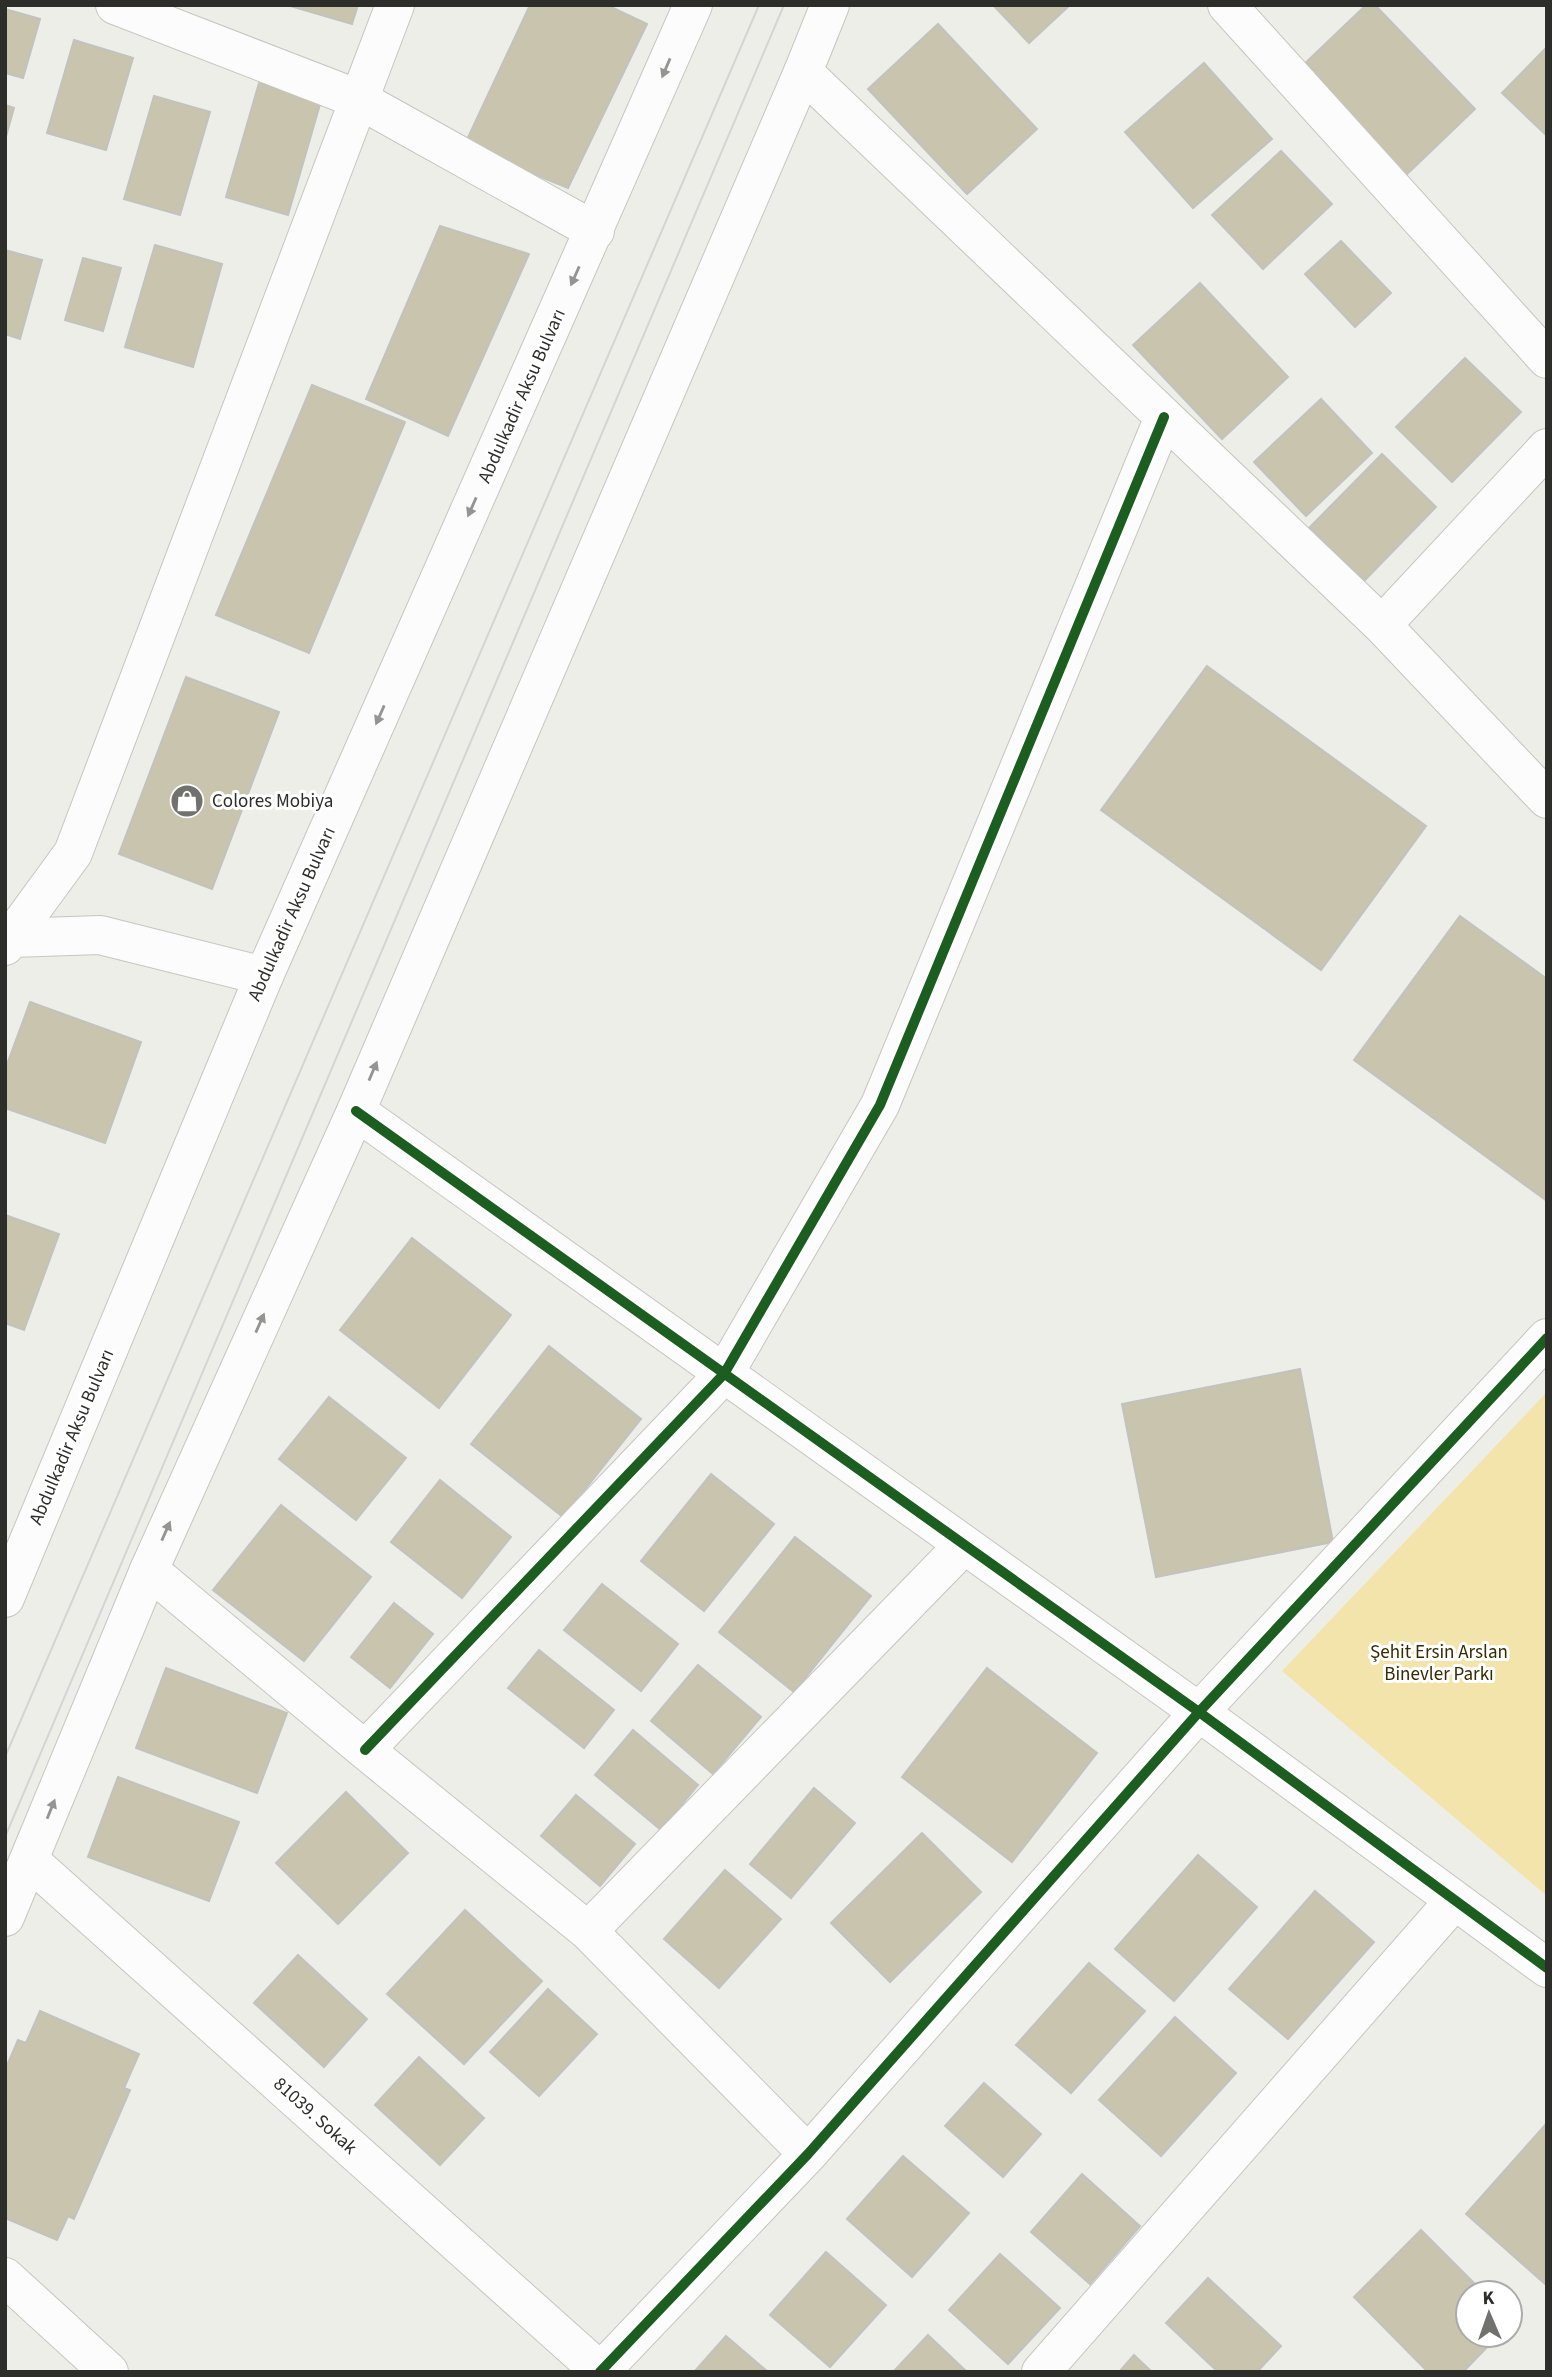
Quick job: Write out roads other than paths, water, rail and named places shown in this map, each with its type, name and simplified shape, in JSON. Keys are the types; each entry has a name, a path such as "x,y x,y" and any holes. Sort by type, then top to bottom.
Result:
{"street":[{"path":"115,5 358,99 595,231"},
{"path":"7,940 73,853 395,5"},
{"name":"Abdulkadir Aksu Bulvarı","path":"5,1598 264,976 693,5"},
{"path":"5,1917 149,1570 356,1111 830,5"},
{"path":"1228,6 1547,359"},
{"path":"803,72 1382,625 1547,799"},
{"path":"365,1750 724,1374 880,1105 1164,416"},
{"path":"1382,625 1547,448"},
{"path":"7,940 100,935 264,976"},
{"path":"356,1111 1199,1712 1547,1968"},
{"path":"600,2371 808,2154 1199,1712 1547,1338"},
{"path":"588,1931 963,1546"},
{"path":"149,1570 588,1931 808,2154"},
{"name":"81039. Sokak","path":"30,1861 600,2371"},
{"path":"1041,2372 1454,1901"},
{"path":"5,2277 109,2372"}],"tram line":[{"path":"5,1757 759,5"},
{"path":"5,1837 784,5"}],"place":[{"name":"Colores Mobiya","path":"187,801"}],"park label":[{"name":"Şehit Ersin Arslan Binevler Parkı","path":"1439,1663"}]}
